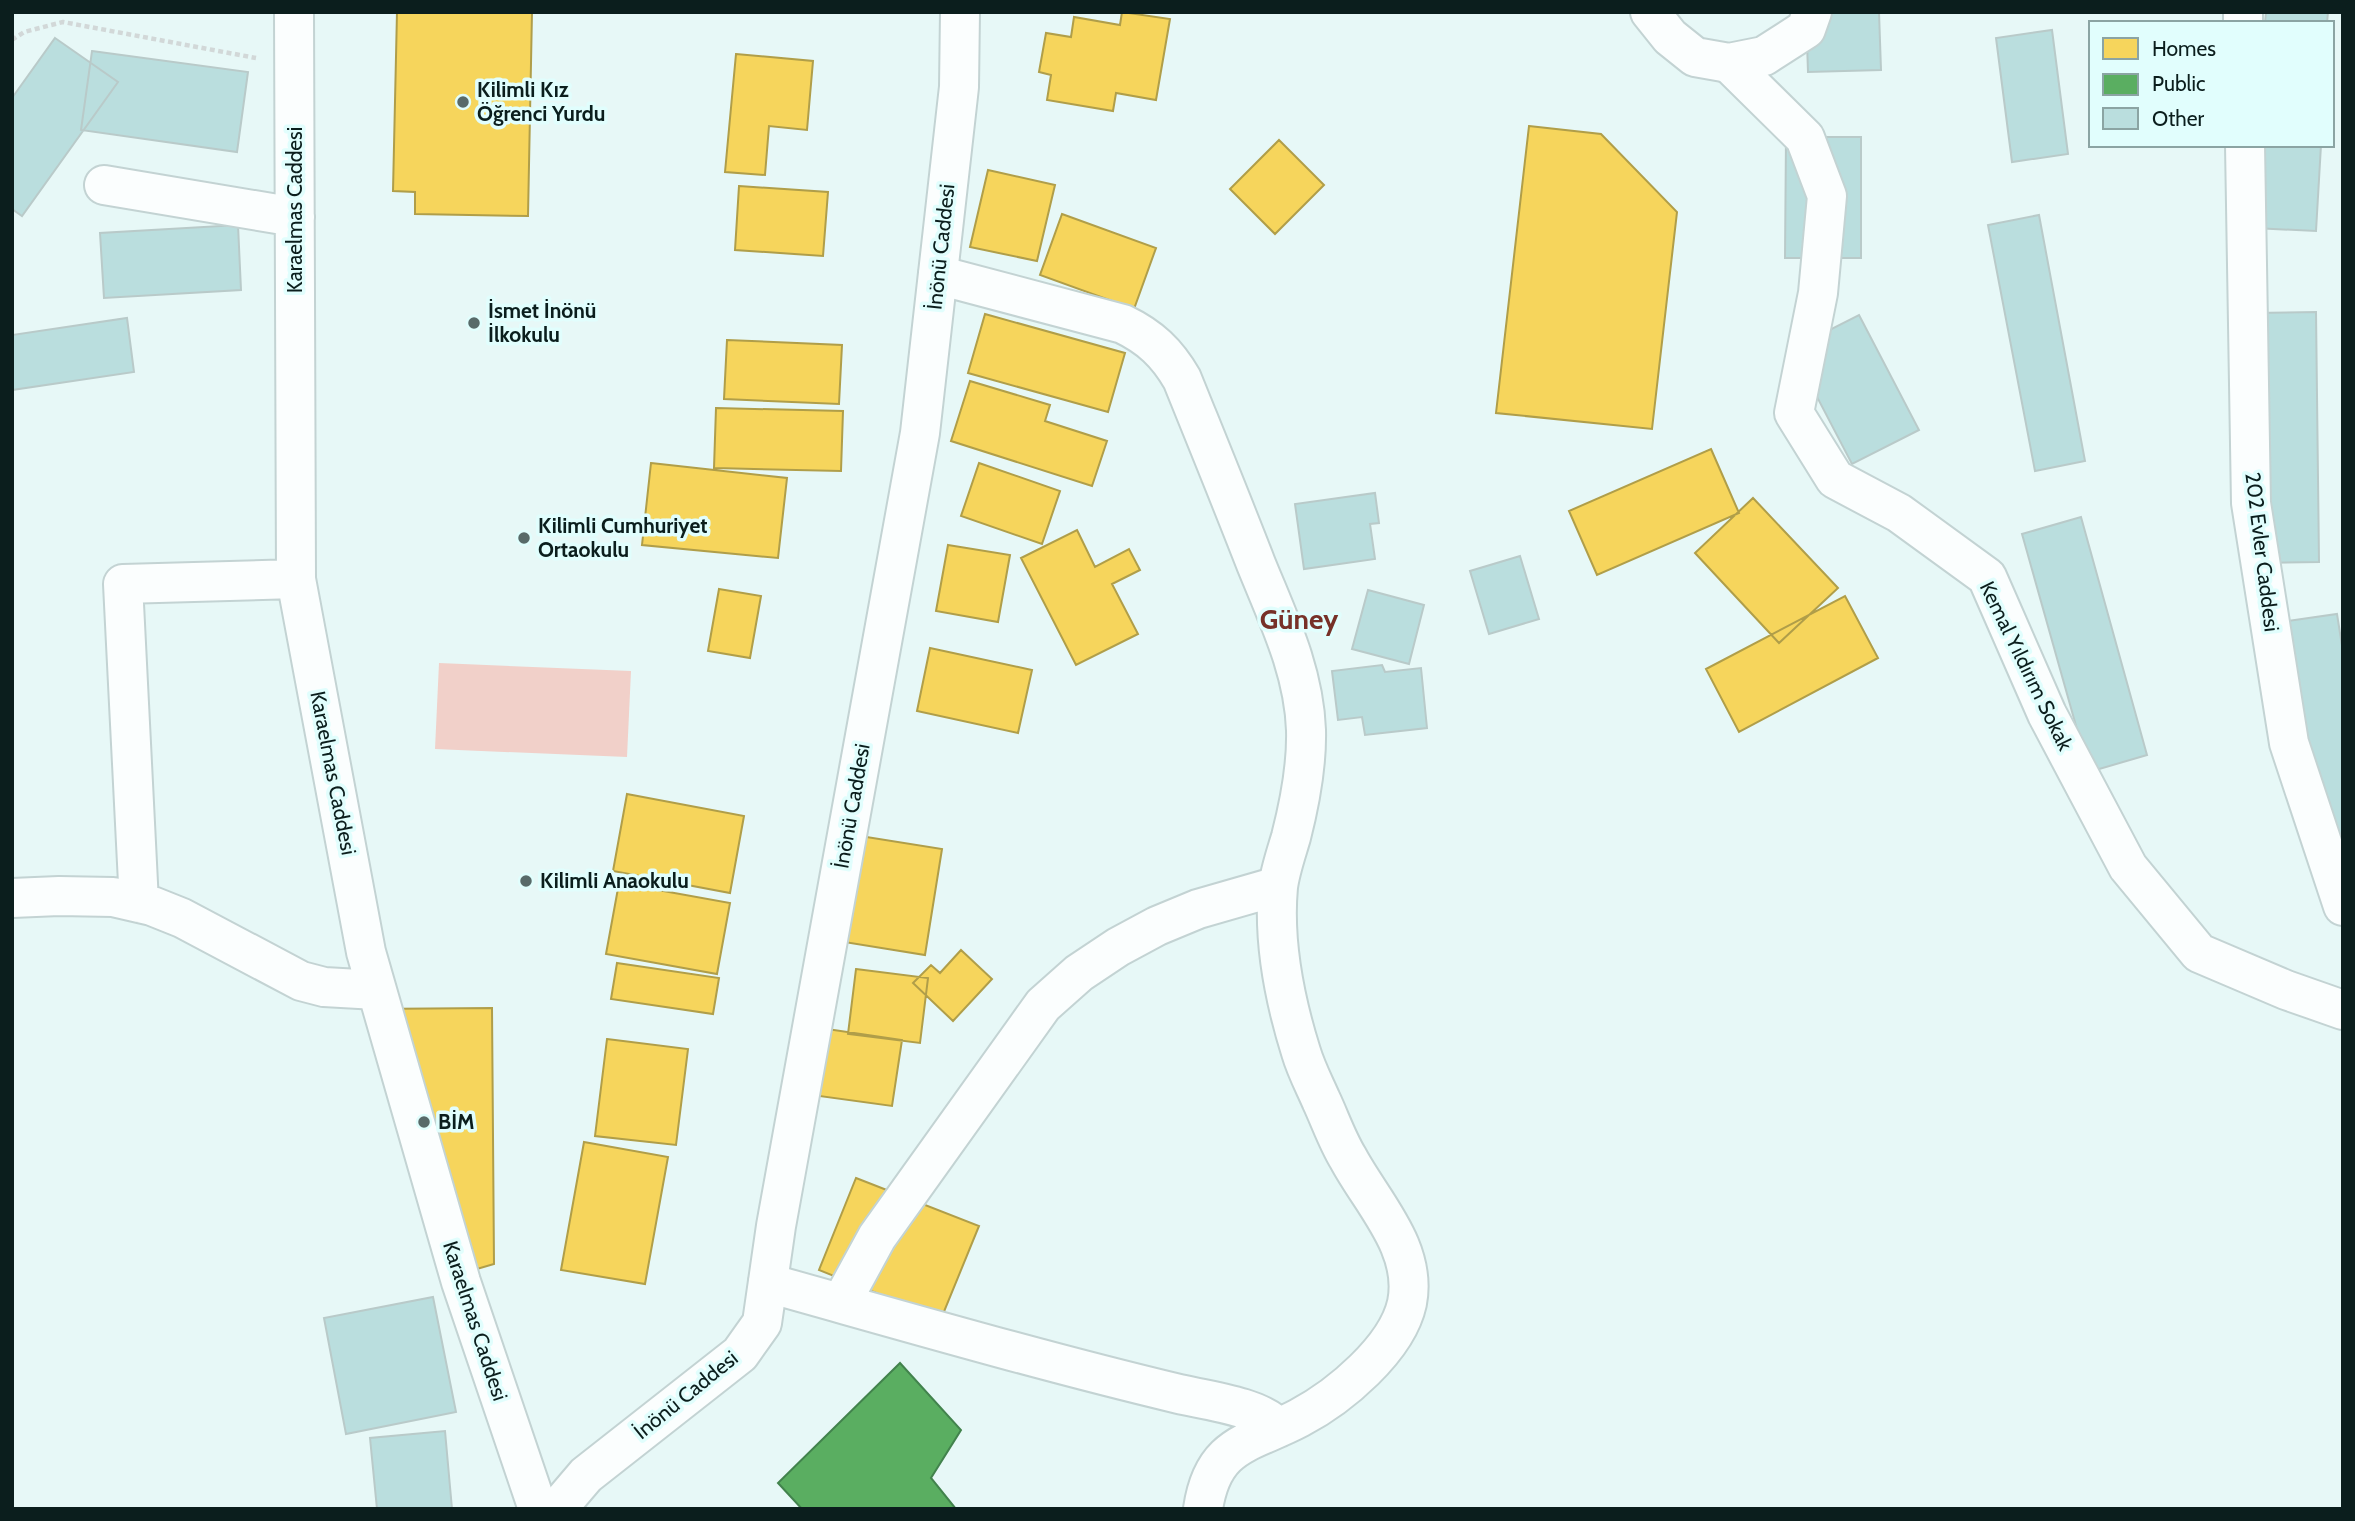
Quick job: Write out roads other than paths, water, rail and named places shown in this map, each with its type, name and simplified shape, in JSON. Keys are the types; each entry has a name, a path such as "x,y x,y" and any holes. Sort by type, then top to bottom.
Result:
{"street":[{"name":"Karaelmas Caddesi","path":"294,12 296,579 366,952 461,1282 538,1509"},
{"name":"İnönü Caddesi","path":"557,1509 586,1475 740,1354 762,1323 776,1226 920,433 959,87 960,12"},
{"path":"1650,12 1670,37 1695,57 1729,63 1765,56 1806,29 1812,12"},
{"name":"Kemal Yıldırım Sokak","path":"1729,63 1805,138 1827,196 1818,293 1794,413 1835,479 1899,513 1987,577 2047,714 2128,867 2199,953 2286,990 2343,1010"},
{"name":"202 Evler Caddesi","path":"2245,147 2251,503 2289,743 2343,906"},
{"path":"104,185 295,218"},
{"path":"938,275 1124,324 1159,346 1182,379 1297,667 1306,729 1305,765 1300,801 1278,886 1281,961 1289,1009 1302,1056 1347,1157 1401,1247 1409,1285 1399,1325 1370,1363 1327,1401 1236,1447 1220,1463 1211,1479 1203,1509"},
{"path":"139,903 123,584 296,579"},
{"path":"841,1303 877,1237 1043,1005 1079,973 1118,947 1157,926 1198,909 1278,886"},
{"path":"12,898 113,897 139,903 182,918 301,981 324,986 377,990"},
{"path":"768,1283 1119,1379 1239,1408 1272,1421 1278,1428"}],"place":[{"name":"Kilimli Kız Öğrenci Yurdu","path":"463,102"},
{"name":"İsmet İnönü İlkokulu","path":"474,323"},
{"name":"Kilimli Cumhuriyet Ortaokulu","path":"524,538"},
{"name":"Kilimli Anaokulu","path":"526,881"},
{"name":"BİM","path":"424,1122"}],"district":[{"name":"Güney","path":"1299,619"}]}
